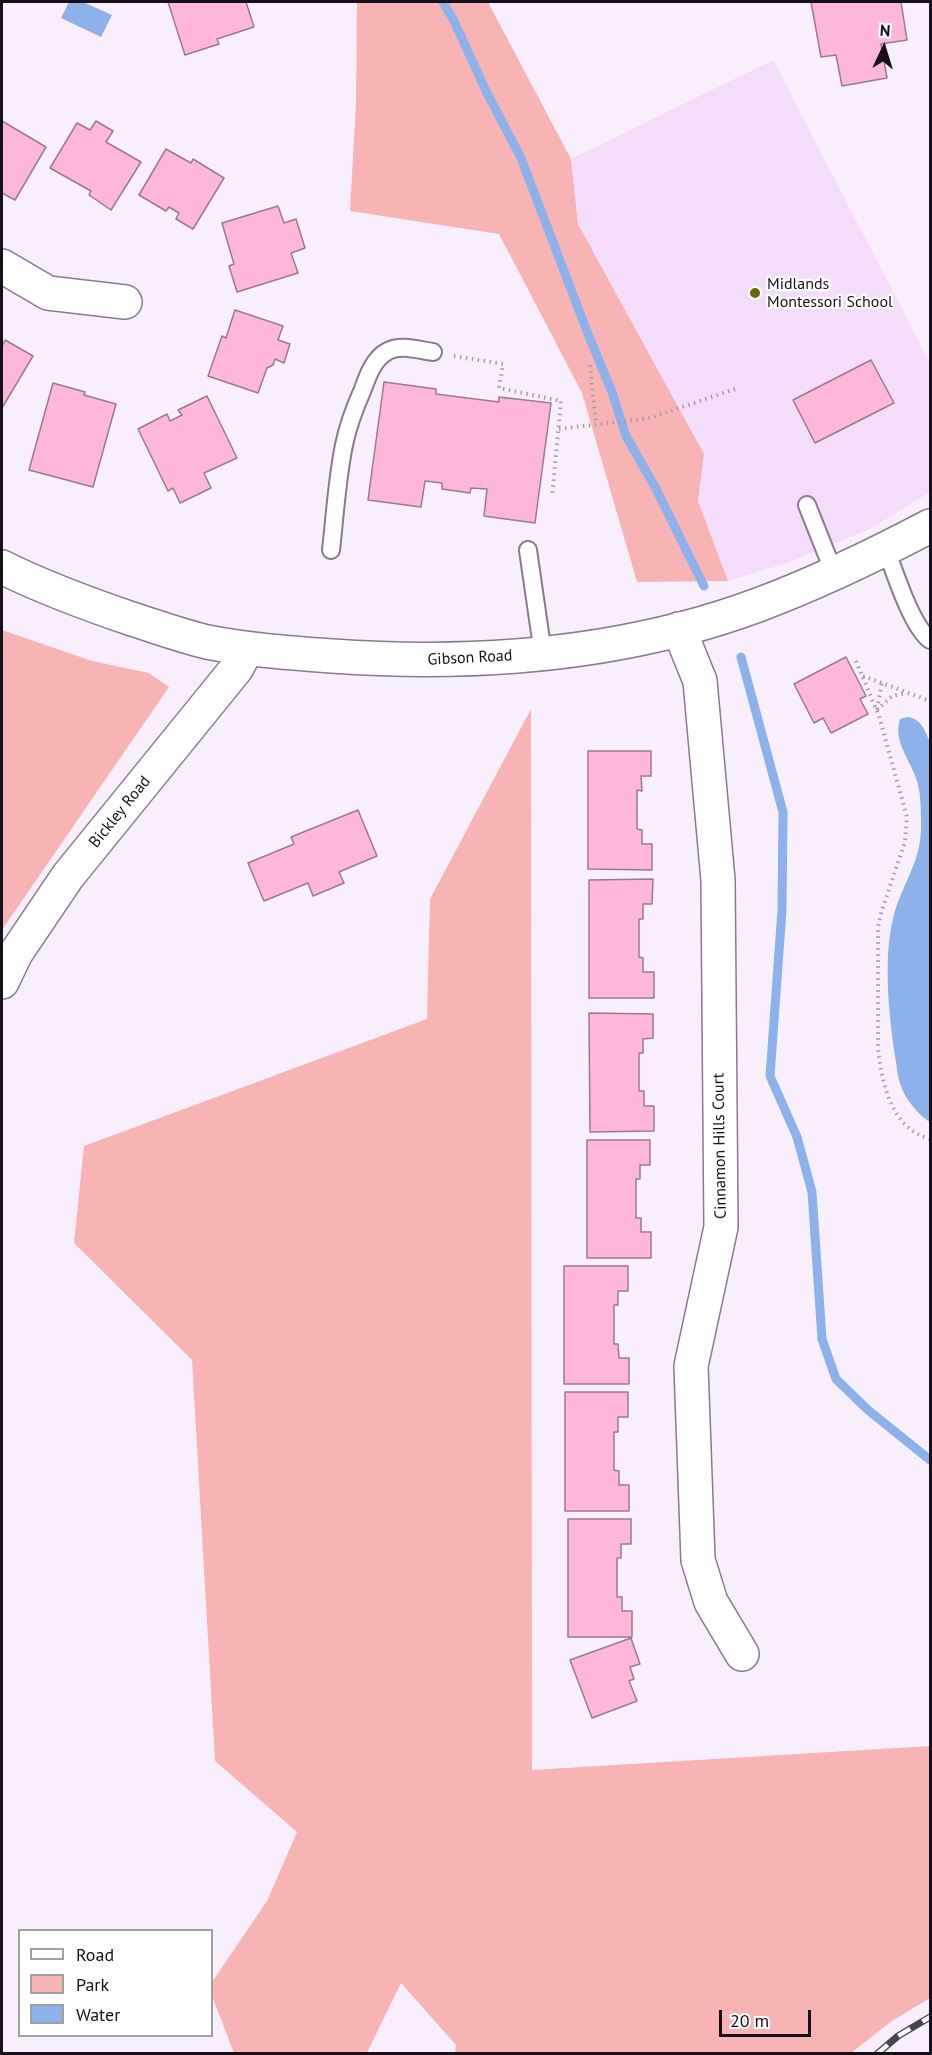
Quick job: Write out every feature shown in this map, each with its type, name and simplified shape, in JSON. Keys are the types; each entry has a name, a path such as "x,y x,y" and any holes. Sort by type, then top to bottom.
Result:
{"street":[{"path":"2,266 48,293 125,302"},
{"name":"Gibson Road","path":"2,567 31,582 83,603 204,641 247,649 368,659 434,660 543,654 583,649 679,629 757,606 886,549 930,526"},
{"name":"Cinnamon Hills Court","path":"679,629 700,681 718,880 721,1227 691,1366 698,1560 711,1602 742,1654"},
{"name":"Bickley Road","path":"2,982 16,953 68,876 236,669 247,649"}],"lane":[{"path":"331,550 344,446 352,415 376,360 396,348 433,352"},
{"path":"807,505 834,573"},
{"path":"886,549 906,601 925,636 930,640"},
{"path":"528,550 543,654"}],"path":[{"path":"433,352 502,364 499,388 561,401 552,496"},
{"path":"590,365 596,424"},
{"path":"559,429 650,418 738,388"},
{"path":"856,661 877,710 904,803 908,828 878,927 880,1064 888,1096 899,1118 909,1129 930,1139"},
{"path":"862,676 930,701"},
{"path":"877,710 882,683"},
{"path":"877,710 892,696 910,693"}],"shaded area":[{"name":"Midlands Montessori School","path":"773,60 930,363 930,492 872,528 787,563 728,581 698,501 704,454 578,224 571,159"}],"green space":[{"path":"357,2 492,2 489,4 571,159 578,224 704,454 698,501 728,581 637,582 582,393 499,234 350,211 356,103"},
{"path":"2,630 92,661 149,673 169,687 2,930"},
{"path":"531,709 532,1770 930,1746 930,1998 892,2021 851,2053 455,2053 456,2045 401,1983 367,2053 234,2053 213,1999 213,1981 267,1901 297,1832 215,1761 192,1360 74,1243 84,1146 427,1019 430,899"}],"water":[{"path":"69,2 83,2 112,15 101,37 61,18"},
{"path":"907,717 919,722 930,742 930,1122 912,1105 899,1080 888,988 888,952 893,919 915,862 920,838 919,789 900,742 898,727 900,719"}],"building":[{"path":"168,2 246,2 254,27 217,39 219,44 185,55"},
{"path":"811,2 901,2 907,40 881,44 887,78 842,86 836,55 821,57"},
{"path":"2,121 46,147 15,200 2,193"},
{"path":"96,121 113,131 106,142 141,162 111,210 89,195 91,191 50,168 77,123 90,130"},
{"path":"166,149 191,163 193,159 224,178 193,229 176,219 179,213 169,207 166,211 139,195"},
{"path":"278,206 284,223 296,219 305,248 291,253 298,273 237,292 229,266 234,264 222,223"},
{"path":"235,310 283,326 278,340 290,344 284,363 275,359 273,365 267,368 258,393 208,376 222,336 226,338"},
{"path":"5,340 33,356 2,408 2,347"},
{"path":"871,360 894,403 815,443 793,400"},
{"path":"384,382 436,389 436,394 499,402 499,397 551,403 535,523 484,516 487,489 471,488 470,493 442,489 442,483 425,481 421,507 368,500"},
{"path":"53,383 116,404 93,487 29,470"},
{"path":"207,396 237,458 204,473 211,488 180,503 173,488 168,491 138,429 167,414 170,421 182,415 178,410"},
{"path":"846,657 866,696 860,699 868,714 831,733 823,718 814,723 794,684"},
{"path":"588,751 651,751 651,776 641,776 642,791 637,790 637,829 642,830 642,844 652,844 652,870 588,869"},
{"path":"358,810 377,856 339,872 344,883 313,896 308,883 264,901 248,863 294,844 291,837"},
{"path":"653,879 652,904 643,904 643,919 639,919 639,957 643,958 643,972 654,972 654,998 589,998 589,880"},
{"path":"589,1013 653,1014 653,1038 643,1039 643,1053 639,1053 639,1091 644,1091 644,1106 654,1106 654,1131 590,1132"},
{"path":"587,1140 650,1140 650,1165 640,1165 640,1179 636,1179 636,1218 641,1218 641,1232 651,1232 651,1258 587,1258"},
{"path":"564,1266 628,1266 628,1291 618,1291 618,1305 614,1305 614,1344 618,1344 619,1358 629,1358 629,1384 564,1384"},
{"path":"565,1392 628,1392 628,1417 618,1417 618,1432 614,1432 614,1470 619,1471 619,1485 629,1485 629,1511 565,1511"},
{"path":"568,1519 631,1519 631,1544 621,1544 621,1558 617,1558 617,1597 622,1597 622,1611 632,1611 632,1637 568,1637"},
{"path":"631,1638 640,1664 630,1667 634,1679 629,1681 637,1701 592,1718 570,1660"}],"waterway":[{"path":"443,2 521,158 612,392 626,436 655,487 704,586"},
{"path":"741,657 783,812 782,910 770,1076 797,1137 812,1192 822,1339 836,1379 868,1410 930,1460"}],"railway":[{"path":"877,2054 898,2036 930,2017"}],"place":[{"name":"Midlands Montessori School","path":"755,293"}]}
